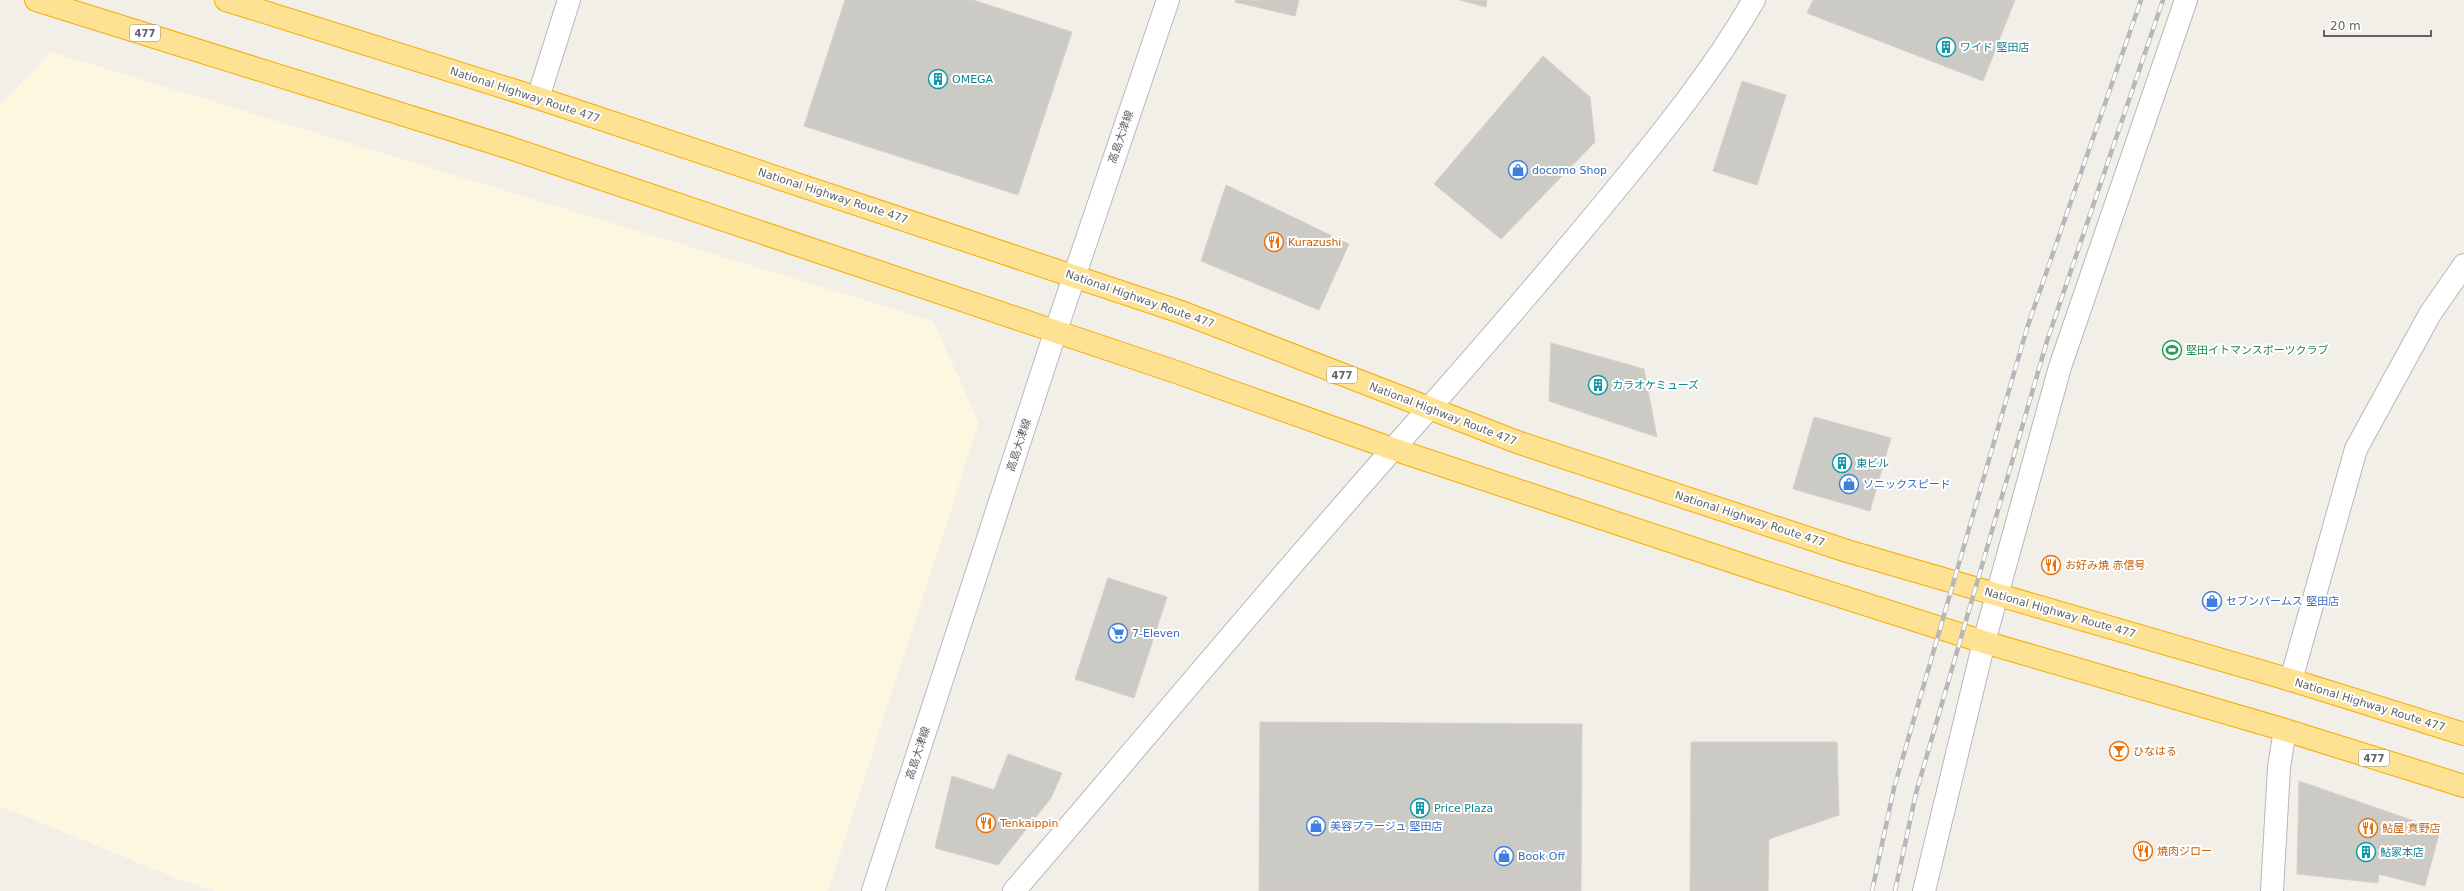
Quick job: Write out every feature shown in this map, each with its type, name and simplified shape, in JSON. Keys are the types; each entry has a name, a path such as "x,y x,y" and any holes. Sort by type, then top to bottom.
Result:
{"highway":[{"name":"477","path":"36,0 507,147 1055,333 1179,373 1393,449 1984,642 2285,730 2464,786"},
{"name":"National Highway Route 477","path":"226,0 538,98 1074,275 1181,312 1428,409 1517,442 1847,551 1997,596 2291,680 2464,734"}],"street":[{"path":"538,98 569,0"},
{"name":"高島大津線","path":"873,891 1074,275 1168,0"},
{"path":"1014,891 1393,449 1544,277 1662,133 1734,34 1754,0"},
{"path":"1924,891 1984,642 2060,367 2186,0"},
{"path":"2291,680 2356,449 2430,314 2464,265"},
{"path":"2272,891 2279,767 2285,730"}],"shaded area":[{"path":"51,52 933,321 979,423 828,891 215,891 178,879 0,806 0,105"}],"building":[{"name":"OMEGA","path":"845,0 973,0 1072,32 1018,195 804,126"},
{"path":"1236,0 1299,0 1295,16 1235,2"},
{"path":"1460,0 1487,0 1486,7"},
{"name":"ワイド 堅田店","path":"1813,0 2015,0 1983,81 1807,13"},
{"path":"1543,56 1590,97 1595,142 1501,239 1434,184"},
{"path":"1742,81 1786,95 1757,185 1713,171"},
{"path":"1226,185 1349,244 1319,310 1201,261"},
{"name":"カラオケミューズ","path":"1551,343 1644,369 1657,437 1549,401"},
{"name":"東ビル","path":"1814,417 1891,438 1870,511 1793,489"},
{"path":"1108,578 1167,597 1134,698 1075,679"},
{"name":"Price Plaza","path":"1260,722 1582,724 1581,891 1259,891"},
{"path":"1691,742 1837,742 1839,815 1769,839 1768,891 1690,891"},
{"name":"Tenkaippin","path":"1008,754 1062,773 1051,798 998,865 935,848 952,776 994,790"},
{"name":"鮎家本店","path":"2299,781 2440,830 2425,886 2379,874 2378,883 2297,874"}],"railway":[{"path":"1872,891 1894,788 2027,328 2141,0"},
{"path":"1895,891 1916,793 2047,341 2163,0"}],"place":[{"name":"ワイド 堅田店","path":"1946,47"},
{"name":"OMEGA","path":"938,79"},
{"name":"docomo Shop","path":"1518,170"},
{"name":"Kurazushi","path":"1274,242"},
{"name":"堅田イトマンスポーツクラブ","path":"2172,350"},
{"name":"カラオケミューズ","path":"1598,385"},
{"name":"東ビル","path":"1842,463"},
{"name":"ソニックスピード","path":"1849,484"},
{"name":"お好み焼 赤信号","path":"2051,565"},
{"name":"セブンパームス 堅田店","path":"2212,601"},
{"name":"7-Eleven","path":"1118,633"},
{"name":"ひなはる","path":"2119,751"},
{"name":"Price Plaza","path":"1420,808"},
{"name":"Tenkaippin","path":"986,823"},
{"name":"美容プラージュ 堅田店","path":"1316,826"},
{"name":"鮎屋 真野店","path":"2368,828"},
{"name":"焼肉ジロー","path":"2143,851"},
{"name":"鮎家本店","path":"2366,852"},
{"name":"Book Off","path":"1504,856"}]}
